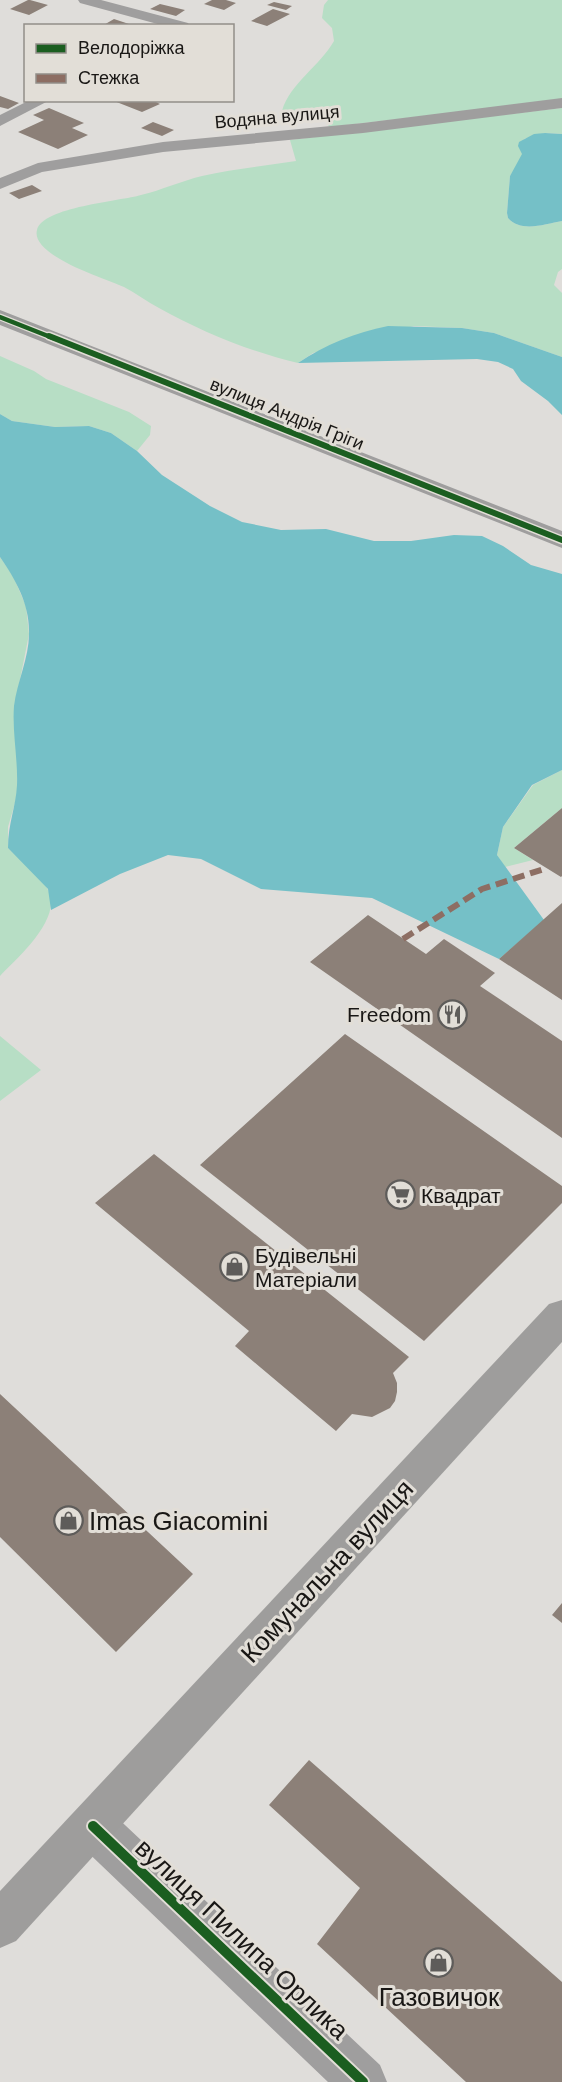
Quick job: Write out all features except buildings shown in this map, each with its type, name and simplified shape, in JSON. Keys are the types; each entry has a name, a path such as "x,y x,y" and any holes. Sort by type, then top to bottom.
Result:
{"main road":[{"name":"Комунальна вулиця","path":"0,1925 562,1316"}],"street":[{"name":"вулиця Андрія Гріги","path":"0,317 562,540"},
{"name":"вулиця Пилипа Орлика","path":"93,1826 363,2082"}],"lane":[{"path":"85,0 175,24"},
{"path":"0,121 40,102"},
{"name":"Водяна вулиця","path":"0,184 38,168 163,147 363,128 562,103"}],"green space":[{"path":"328,0 562,0 562,100 329,127 326,119 291,117 282,111 286,101 298,83 321,59 334,41 332,28 322,18 324,5"},
{"path":"562,108 562,134 545,133 524,139 522,158 510,176 507,213 513,223 526,226 562,221 562,269 558,272 554,285 562,293 562,357 494,333 462,328 414,326 313,353 298,363 245,347 192,325 124,287 57,257 45,249 38,240 37,230 42,222 67,210 141,195 202,176 296,161 290,140"},
{"path":"0,356 46,379 129,412 151,426 150,435 137,451 111,433 89,426 55,427 12,421 0,414"},
{"path":"0,557 13,576 26,606 29,634 14,710 18,763 17,796 8,827 8,848 39,877 51,899 50,911 45,924 28,947 0,976"},
{"path":"562,770 562,808 514,848 533,860 505,867 497,855 503,827 533,785"},
{"path":"0,1036 41,1070 0,1101"}],"water":[{"path":"534,134 562,134 562,221 534,226 513,223 507,213 510,176 522,154 518,146 519,142"},
{"path":"388,326 462,328 494,333 562,357 562,415 548,401 521,381 513,369 498,362 477,359 298,363 341,340"},
{"path":"0,414 12,421 55,427 89,426 111,433 137,451 162,475 210,506 242,522 281,530 326,529 374,541 411,541 454,535 482,536 503,546 531,565 562,574 562,770 532,785 503,827 497,855 544,920 499,959 372,898 261,889 201,859 168,855 120,874 51,910 48,889 8,848 17,785 14,706 27,652 29,623 21,593 0,557"}],"marked path":[{"path":"403,939 482,889 547,868"}],"cycle path":[{"path":"0,317 562,540"},
{"path":"93,1826 363,2082"}],"place":[{"name":"Freedom","path":"452,1014"},
{"name":"Квадрат","path":"400,1195"},
{"name":"Будівельні Матеріали","path":"234,1267"},
{"name":"Imas Giacomini","path":"68,1521"},
{"name":"Газовичок","path":"439,1963"}]}
